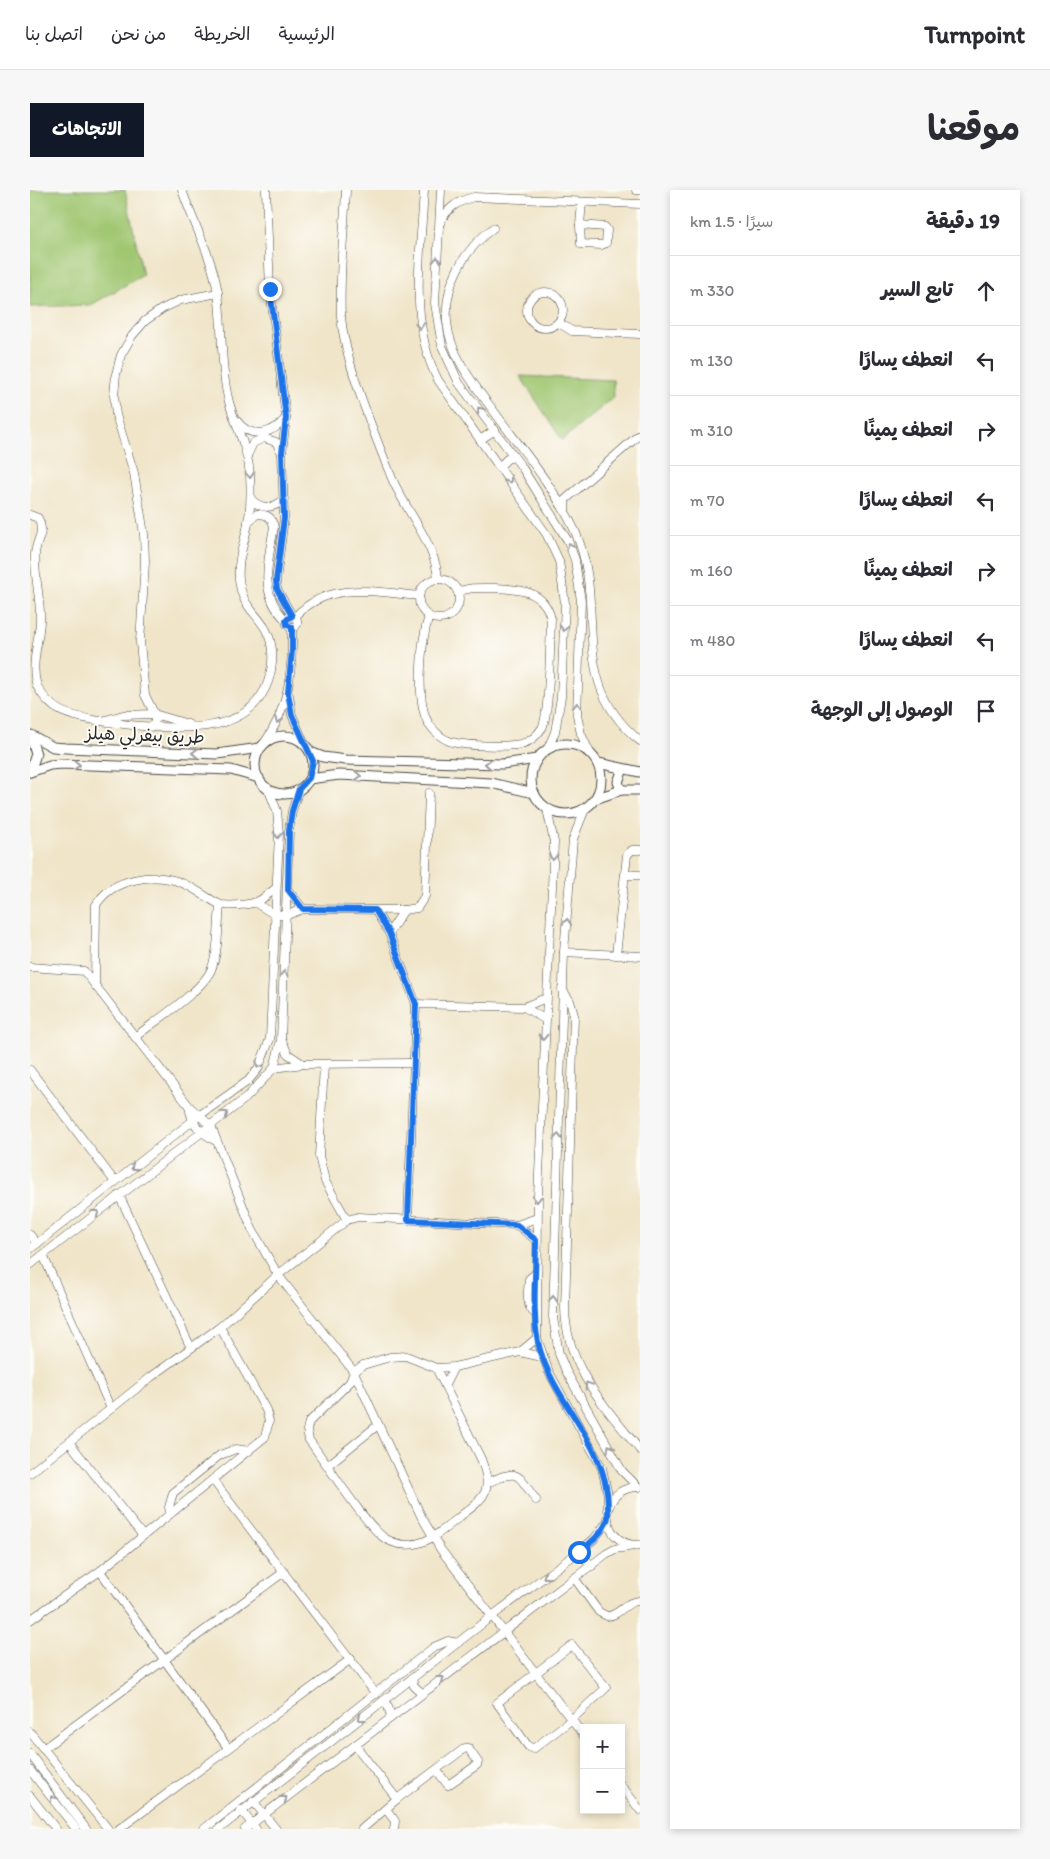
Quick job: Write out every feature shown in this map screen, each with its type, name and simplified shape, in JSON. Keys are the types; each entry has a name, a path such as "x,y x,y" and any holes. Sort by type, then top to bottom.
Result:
{"street":[{"path":"30,515 38,518 42,530 35,554 40,622 32,666 36,685 54,708 66,715 112,724 134,726 216,725 234,720 249,710 261,697 269,681 272,663 271,645 265,628 246,604 239,580 240,555 248,522 250,500 248,454 235,418 226,384 218,293 204,241 182,190"},
{"path":"266,190 270,289 286,418 282,453 283,538 276,581 277,589 291,618"},
{"path":"346,190 341,289 342,317 348,353 392,477 432,554 438,579"},
{"path":"424,190 419,312 422,341 438,380 547,535 562,575 565,603 560,702 555,732 548,748 537,759 531,776 534,793 548,809 562,814 578,813 595,799 601,788 602,775 598,763 583,747 565,743 548,748"},
{"path":"440,190 435,303 442,346 459,382 495,430 559,524 575,560 581,601 577,715 581,734 590,753"},
{"path":"439,225 443,216 456,203 474,197 640,204"},
{"path":"580,226 582,202"},
{"path":"493,228 470,249 454,277 447,308 447,324 452,342 471,381 555,497 574,530 586,561 589,580 593,658 600,690 617,719 640,741"},
{"path":"542,292 550,292 558,297 564,308 559,322 545,329 533,324 527,312 531,299 542,292"},
{"path":"153,726 156,721 145,696 140,642 145,562 144,534 134,473 116,415 114,394 116,374 122,355 132,336 162,308 181,300 218,293"},
{"path":"559,322 572,331 640,334"},
{"path":"442,346 452,342"},
{"path":"235,418 246,429 276,442 282,453"},
{"path":"248,454 253,443 273,430 286,418"},
{"path":"480,440 495,430"},
{"path":"559,524 565,514 565,500 640,434"},
{"path":"499,467 504,461 514,457"},
{"path":"542,499 555,497 565,500"},
{"path":"248,522 252,517 284,499"},
{"path":"30,1264 246,1098 264,1081 274,1068 281,1040 290,822 299,789 309,778 313,761 292,715 288,693 292,627 297,623 277,612 268,592 266,571 274,527 269,516 250,500"},
{"path":"438,579 448,581 458,592 458,604 452,614 441,619 430,616 421,608 419,596 424,586 438,579"},
{"path":"430,616 423,640 422,701 426,719 435,731 455,743 520,744 537,735 546,719 552,619 547,607 536,595 522,589 473,588 458,592"},
{"path":"291,618 314,601 340,591 419,596"},
{"path":"581,622 591,622"},
{"path":"30,1249 200,1115 248,1081 261,1062 270,1039 279,824 274,800 268,788 259,778 256,763 262,747 274,729 288,693"},
{"path":"134,726 134,714 139,709 145,696"},
{"path":"102,721 134,714 154,714 199,725"},
{"path":"30,735 36,754 30,772"},
{"name":"طريق بيفرلي هيلز","path":"30,735 53,747 66,748 217,754 262,747"},
{"path":"262,747 280,736 289,736 323,757 346,760 502,764 537,759"},
{"path":"598,763 623,770 640,772"},
{"name":"طريق بيفرلي هيلز","path":"30,772 50,765 61,764 232,770 259,778"},
{"path":"620,790 619,777 623,770"},
{"path":"309,778 348,775 491,783 534,793"},
{"path":"268,788 283,793 299,789"},
{"path":"595,799 620,790 640,790"},
{"path":"256,903 275,915 287,915 303,909 404,910 417,908 425,896 429,793"},
{"path":"548,809 554,842 544,1020 536,1240 537,1338 542,1356 602,1468 608,1494 608,1521 616,1538 637,1546"},
{"path":"585,809 574,836 564,952 558,1104 554,1336 566,1371 622,1470 639,1487"},
{"path":"616,955 627,854 632,850 640,850"},
{"path":"625,875 640,875"},
{"path":"95,985 96,905 102,895 116,886 134,880 146,879 181,882 220,905 256,903 275,889"},
{"path":"288,890 303,909"},
{"path":"135,1037 176,1006 207,977 215,958 220,905"},
{"path":"375,910 389,933 416,1004 408,1220"},
{"path":"389,933 404,910"},
{"path":"564,952 640,956"},
{"path":"84,971 94,957"},
{"path":"30,967 84,971 189,1106 211,1126 252,1229 278,1275 354,1372 434,1538 450,1562 580,1731"},
{"path":"562,989 570,1001 574,1015 565,1308 568,1340 574,1358 593,1392 640,1450"},
{"path":"416,1004 524,1008 546,998"},
{"path":"524,1008 544,1020"},
{"path":"270,1039 281,1040"},
{"path":"281,1040 288,1054 303,1064"},
{"path":"274,1068 303,1064 414,1063"},
{"path":"324,1065 320,1169 347,1220"},
{"path":"30,1070 115,1182"},
{"path":"541,1103 558,1104"},
{"path":"189,1106 192,1122 201,1133 216,1141"},
{"path":"119,1195 191,1348"},
{"path":"75,1215 80,1225"},
{"path":"30,1473 220,1327 278,1275 347,1220 358,1218 517,1225 537,1218"},
{"path":"517,1225 536,1240"},
{"path":"30,1234 37,1244"},
{"path":"43,1255 111,1409"},
{"path":"30,1620 100,1571 265,1437 269,1421 266,1410 220,1327"},
{"path":"520,1352 537,1338"},
{"path":"436,1368 481,1459 486,1471 487,1484 484,1494 476,1503 434,1538 410,1544 392,1542 375,1530 309,1440 307,1426 350,1382 354,1372 375,1361 399,1356 416,1359 436,1368 454,1367 520,1352 542,1356"},
{"path":"444,1385 454,1367"},
{"path":"328,1465 378,1424"},
{"path":"69,1442 143,1536"},
{"path":"170,1514 170,1499 173,1493 220,1455 236,1449 249,1451"},
{"path":"487,1484 507,1474 514,1474 519,1476 536,1500"},
{"path":"213,1480 376,1694"},
{"path":"608,1510 611,1502 622,1490 639,1487"},
{"path":"219,1829 492,1616 579,1552 594,1539 608,1521"},
{"path":"242,1810 251,1827 264,1814 391,1716 615,1549 637,1546"},
{"path":"579,1552 592,1566"},
{"path":"100,1571 228,1748"},
{"path":"43,1749 284,1572"},
{"path":"574,1579 599,1612 607,1616 615,1614 634,1601 640,1601"},
{"path":"204,1829 441,1642 458,1643"},
{"path":"572,1645 605,1686 605,1691 572,1720 534,1749 528,1746 498,1706 498,1701 572,1645"},
{"path":"119,1829 351,1659"},
{"path":"412,1678 414,1686 422,1694"},
{"path":"382,1702 388,1706 391,1716"},
{"path":"30,1732 108,1829"},
{"path":"355,1745 397,1799"},
{"path":"362,1829 397,1799 467,1748 478,1762 477,1766 450,1784 446,1784 437,1771"},
{"path":"30,1754 86,1829"},
{"path":"30,1770 76,1829"},
{"path":"56,1787 66,1779"},
{"path":"625,1791 640,1810"},
{"path":"30,1796 56,1829"},
{"path":"253,1801 276,1829"},
{"path":"386,1809 394,1821 394,1829"}],"green space":[{"path":"30,190 125,190 143,275 91,305 30,307"},
{"path":"520,376 613,380 614,397 562,440"}],"route":[{"path":"270,289 286,418 282,453 283,538 277,565 276,581 277,589 292,616 287,618 286,623 289,627 292,627 291,671 288,693 292,715 313,761 309,778 305,785 299,789 292,811 289,831 288,890 303,909 375,910 389,933 416,1004 408,1220 517,1225 536,1240 536,1321 539,1347 549,1372 596,1455 606,1481 608,1494 608,1521 594,1539 579,1552"}]}
